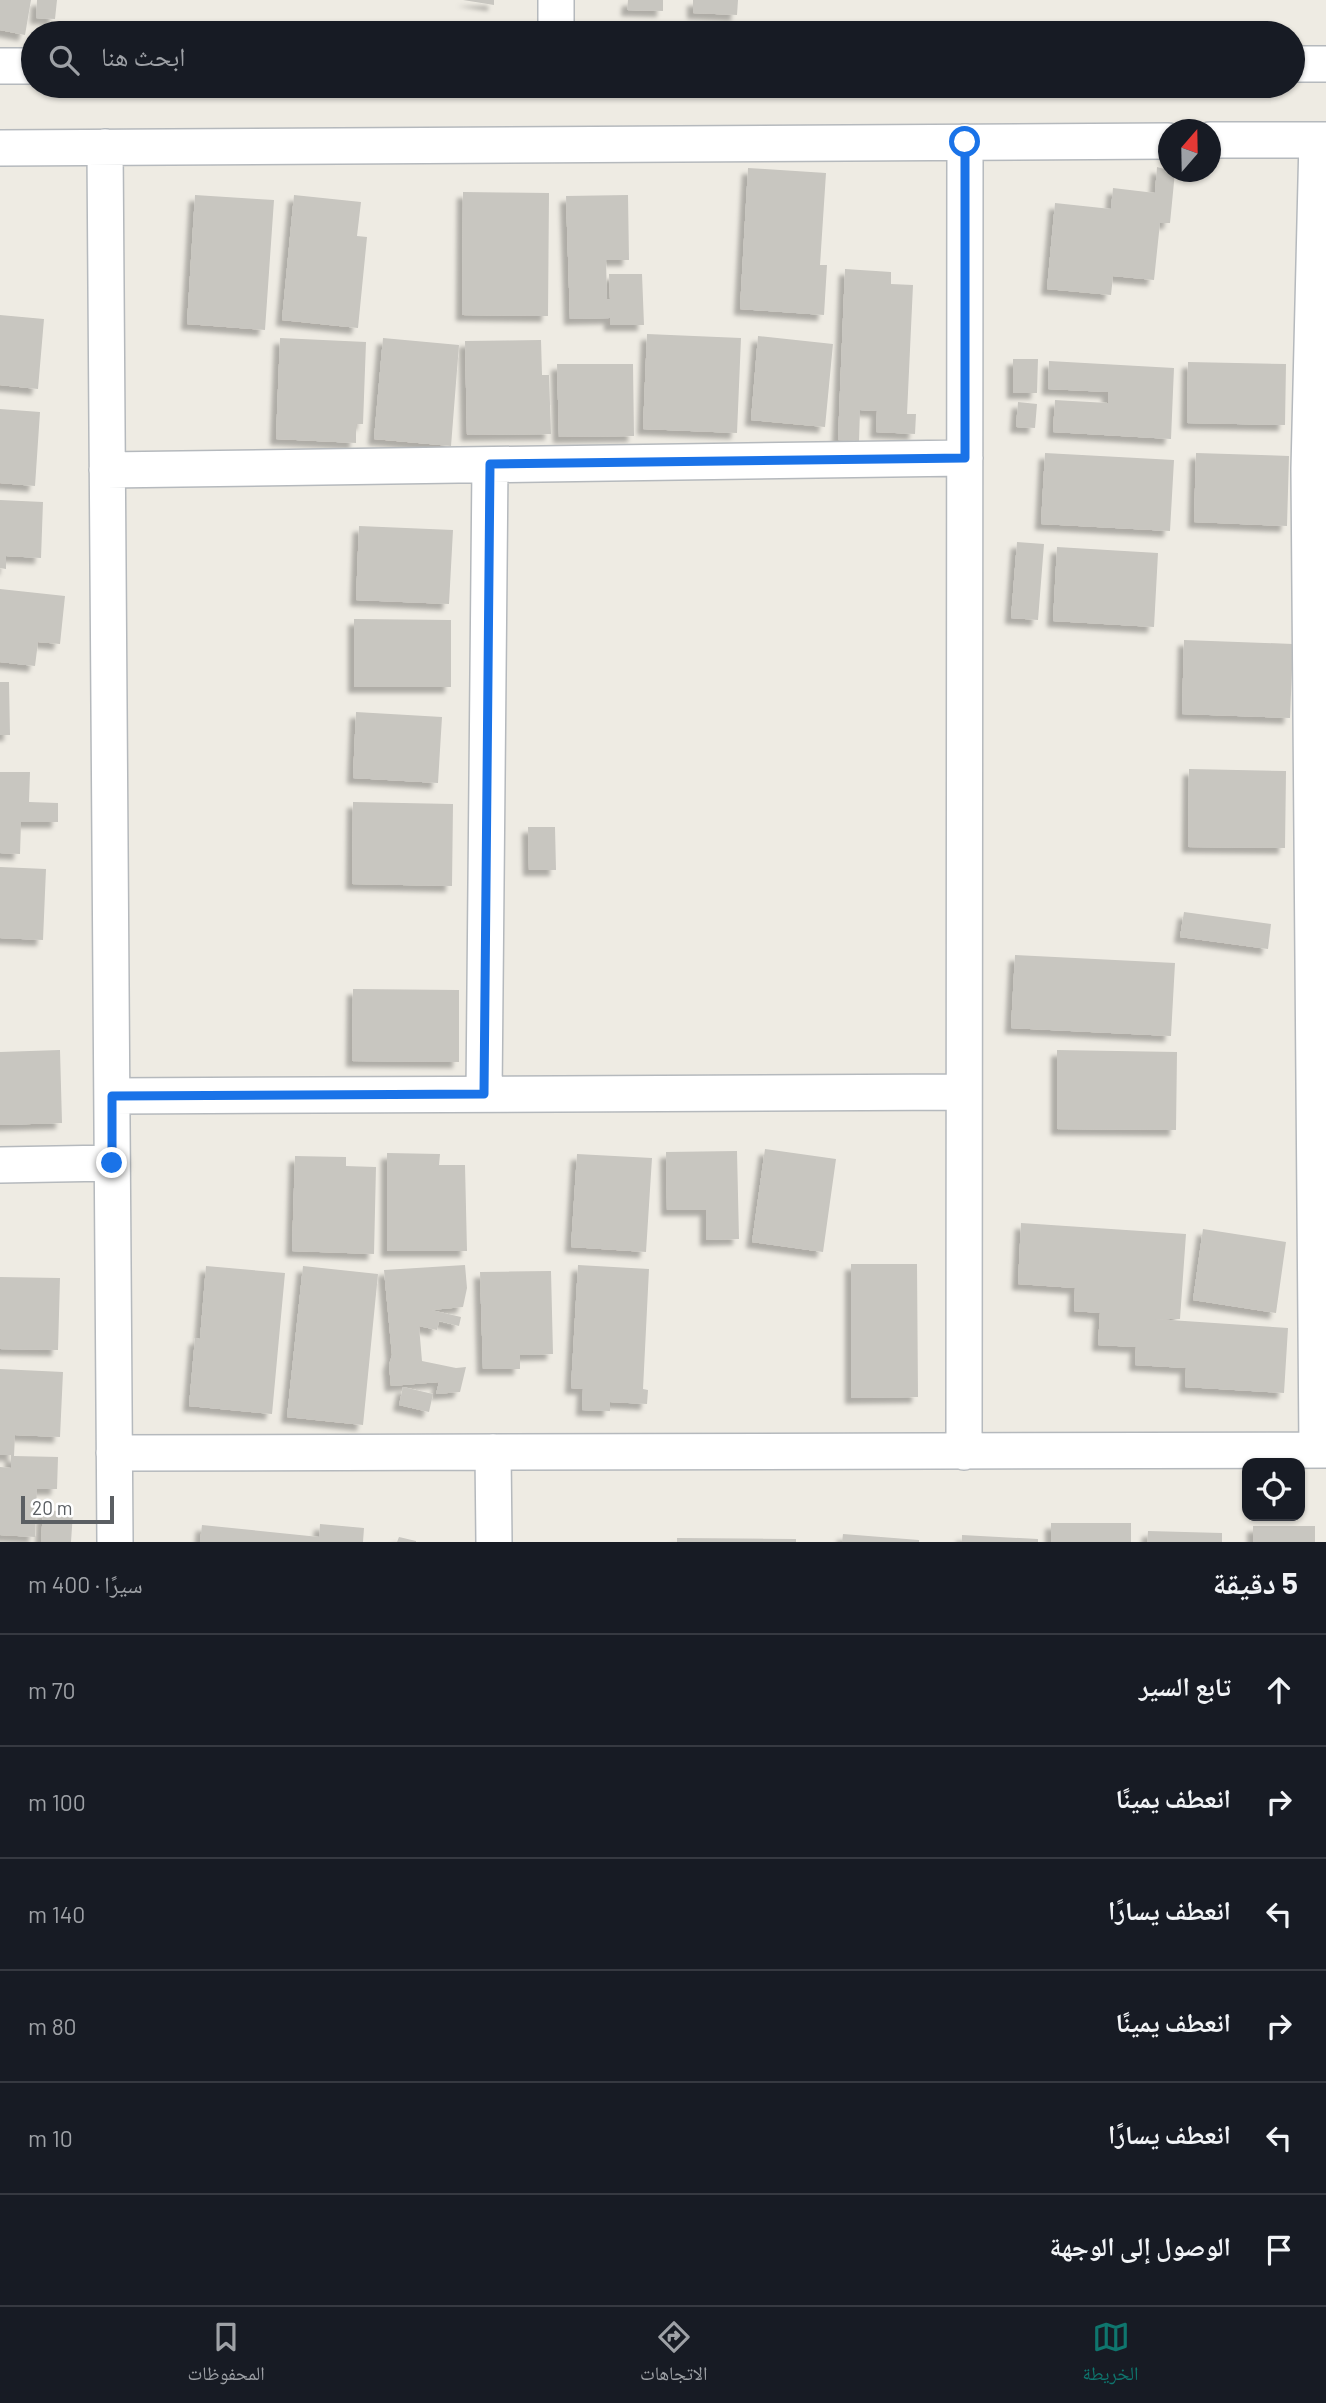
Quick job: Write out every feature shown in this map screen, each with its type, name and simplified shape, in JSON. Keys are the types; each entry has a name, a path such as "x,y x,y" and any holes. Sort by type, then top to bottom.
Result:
{"street":[{"path":"556,0 556,21"},
{"path":"1305,64 1326,64"},
{"path":"0,66 21,66"},
{"path":"114,1453 1322,1450 1318,469 1321,140 1221,141"},
{"path":"0,148 1158,141"},
{"path":"964,1451 965,142"},
{"path":"105,147 115,1542"},
{"path":"107,470 965,458"},
{"path":"484,1094 490,464"},
{"path":"112,1096 964,1091"},
{"path":"0,1165 112,1163"},
{"path":"493,1452 494,1542"}],"building":[{"path":"0,0 31,0 27,21 21,21 21,34 0,30"},
{"path":"37,0 57,0 55,19 36,18"},
{"path":"463,0 494,0 494,5"},
{"path":"628,0 663,0 663,11 627,10"},
{"path":"693,0 738,0 737,15 693,13"},
{"path":"1157,167 1158,182 1174,182 1170,223 1160,223 1154,280 1113,276 1111,295 1047,289 1055,203 1111,209 1113,188 1155,193"},
{"path":"748,168 826,173 820,265 827,265 824,315 740,309"},
{"path":"463,192 549,193 548,316 462,315"},
{"path":"195,195 274,200 265,330 187,324"},
{"path":"294,195 361,202 357,236 367,237 358,328 282,320"},
{"path":"628,195 629,260 606,260 607,299 610,299 609,274 642,274 644,325 610,325 610,318 570,319 566,196"},
{"path":"845,269 891,272 891,284 913,285 907,414 916,414 915,434 876,432 877,411 860,410 859,441 838,440"},
{"path":"0,315 44,319 38,389 0,385"},
{"path":"647,334 741,338 737,433 643,429"},
{"path":"758,336 833,344 825,427 751,420"},
{"path":"280,338 366,342 363,424 356,424 356,443 276,439"},
{"path":"383,338 459,345 451,446 374,439"},
{"path":"541,340 542,375 549,375 551,434 467,435 465,341"},
{"path":"1013,359 1038,359 1037,393 1013,393"},
{"path":"1049,361 1174,368 1171,439 1053,432 1055,400 1108,403 1108,392 1048,389"},
{"path":"1188,362 1286,364 1285,425 1187,423"},
{"path":"557,364 633,364 634,436 559,437"},
{"path":"1018,402 1037,404 1035,428 1016,427"},
{"path":"0,409 40,412 35,486 0,483"},
{"path":"1045,453 1174,460 1170,531 1041,524"},
{"path":"1196,453 1289,456 1287,526 1194,522"},
{"path":"0,500 43,502 41,558 6,556 6,569 0,568"},
{"path":"359,526 453,530 449,604 356,600"},
{"path":"1017,542 1044,544 1038,620 1011,618"},
{"path":"1057,547 1158,553 1154,627 1053,621"},
{"path":"0,589 65,596 60,644 38,642 35,666 0,662"},
{"path":"354,619 451,620 451,687 354,687"},
{"path":"1184,640 1293,644 1290,718 1182,714"},
{"path":"0,682 9,682 10,735 0,735"},
{"path":"356,712 442,717 438,783 353,778"},
{"path":"1189,769 1286,771 1285,848 1188,847"},
{"path":"0,772 30,772 29,802 58,803 58,822 21,822 20,854 0,853"},
{"path":"353,802 453,804 452,886 352,884"},
{"path":"528,827 555,827 556,870 529,870"},
{"path":"0,867 46,869 43,940 0,938"},
{"path":"1184,912 1271,924 1268,949 1180,937"},
{"path":"1015,955 1175,963 1171,1036 1011,1028"},
{"path":"353,989 459,990 459,1062 352,1061"},
{"path":"60,1050 62,1123 0,1125 0,1052"},
{"path":"1057,1050 1177,1052 1176,1130 1057,1129"},
{"path":"765,1149 836,1159 823,1252 752,1242"},
{"path":"737,1151 739,1239 706,1240 706,1210 667,1210 666,1152"},
{"path":"387,1153 440,1154 439,1165 465,1165 467,1251 387,1251"},
{"path":"577,1154 652,1158 646,1252 571,1247"},
{"path":"295,1156 346,1157 346,1166 376,1167 374,1254 292,1251"},
{"path":"1021,1223 1186,1234 1180,1319 1155,1319 1288,1328 1284,1393 1185,1387 1186,1368 1135,1365 1136,1347 1098,1345 1100,1313 1074,1311 1075,1288 1018,1284"},
{"path":"1203,1229 1286,1242 1276,1313 1193,1300"},
{"path":"851,1264 917,1264 918,1397 851,1398"},
{"path":"465,1265 467,1288 463,1307 431,1310 461,1317 459,1326 439,1321 437,1330 419,1326 422,1361 456,1368 466,1367 460,1392 436,1394 439,1382 391,1386 389,1365 392,1355 384,1270"},
{"path":"578,1265 649,1269 643,1389 648,1390 647,1404 610,1402 610,1411 582,1410 583,1389 571,1388"},
{"path":"206,1266 285,1273 272,1414 189,1406 195,1338 200,1339"},
{"path":"303,1266 378,1274 363,1425 287,1417"},
{"path":"551,1271 553,1354 520,1355 520,1369 483,1369 480,1272"},
{"path":"0,1277 60,1278 58,1350 0,1349"},
{"path":"0,1369 63,1372 60,1437 15,1435 14,1456 58,1457 57,1489 37,1489 35,1537 0,1535 0,1467 11,1468 11,1455 0,1455"},
{"path":"403,1387 433,1394 429,1412 399,1405"},
{"path":"43,1510 73,1512 71,1542 41,1542"},
{"path":"1051,1523 1131,1523 1131,1542 1051,1542"},
{"path":"320,1524 364,1528 363,1542 200,1542 202,1525 319,1537"},
{"path":"1253,1526 1315,1526 1315,1542 1253,1542"},
{"path":"1148,1531 1222,1533 1222,1542 1147,1542"},
{"path":"843,1534 919,1540 919,1542 842,1542"},
{"path":"962,1535 1038,1539 1038,1542 962,1542"},
{"path":"399,1537 416,1541 416,1542 397,1542"},
{"path":"677,1538 796,1539 796,1542 677,1542"}],"route":[{"path":"112,1163 112,1096 484,1094 490,464 965,458 965,142"}]}
